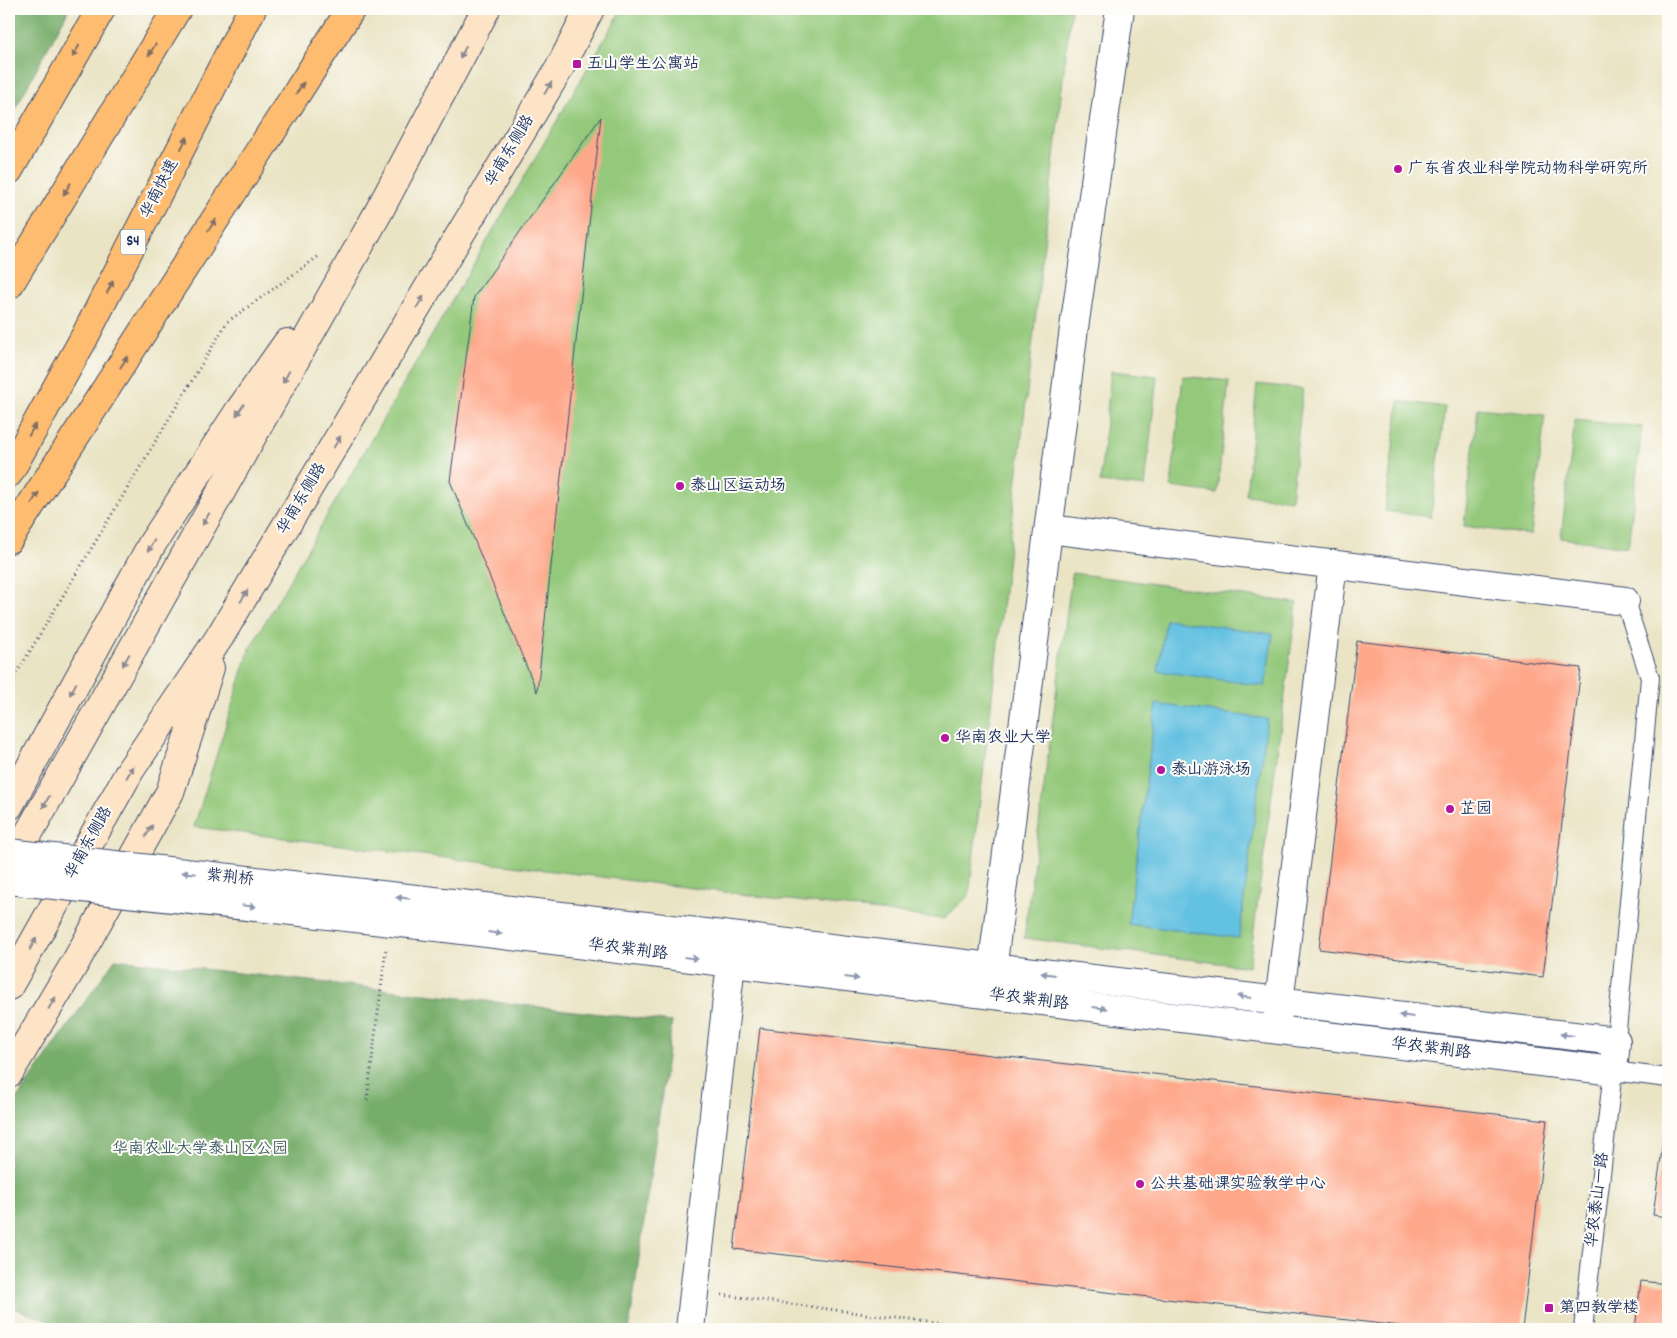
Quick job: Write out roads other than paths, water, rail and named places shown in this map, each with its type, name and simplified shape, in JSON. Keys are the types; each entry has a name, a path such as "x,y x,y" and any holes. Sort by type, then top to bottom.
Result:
{"highway":[{"path":"9,170 100,9"},
{"path":"9,284 177,9"},
{"name":"华南快速","path":"9,473 83,340 252,9"},
{"path":"9,539 351,9"}],"street":[{"path":"9,868 378,213 486,9"},
{"name":"华南东侧路","path":"9,986 131,769 219,638 559,68 590,9"},
{"path":"989,995 1074,328 1120,9"},
{"path":"14,797 152,544 240,410 378,213"},
{"path":"1049,529 1625,601"},
{"path":"1276,1030 1333,564"},
{"path":"9,1072 76,964 170,792 219,638"},
{"name":"紫荆桥","path":"9,853 449,915"},
{"name":"紫荆桥","path":"9,880 389,922 449,915"},
{"name":"华农紫荆路","path":"449,915 733,949 993,967 1616,1041"},
{"path":"690,1329 733,949"},
{"name":"华农紫荆路","path":"733,949 989,995 1613,1071"},
{"path":"1613,1071 1616,1041"},
{"path":"9,1082 27,1044"}],"lane":[{"path":"1616,1041 1650,678 1625,601"},
{"path":"1613,1071 1668,1078"},
{"name":"华农泰山一路","path":"1583,1329 1613,1071"}],"water":[{"path":"1166,619 1273,634 1265,686 1158,671"},
{"path":"1156,704 1267,719 1239,938 1128,924"}],"place":[{"name":"五山学生公寓站","path":"577,64"},
{"name":"广东省农业科学院动物科学研究所","path":"1398,169"},
{"name":"泰山区运动场","path":"680,486"},
{"name":"华南农业大学","path":"945,738"},
{"name":"泰山游泳场","path":"1161,770"},
{"name":"芷园","path":"1450,809"},
{"name":"公共基础课实验教学中心","path":"1140,1184"},
{"name":"第四教学楼","path":"1549,1308"}],"park label":[{"name":"华南农业大学泰山区公园","path":"200,1149"}]}
